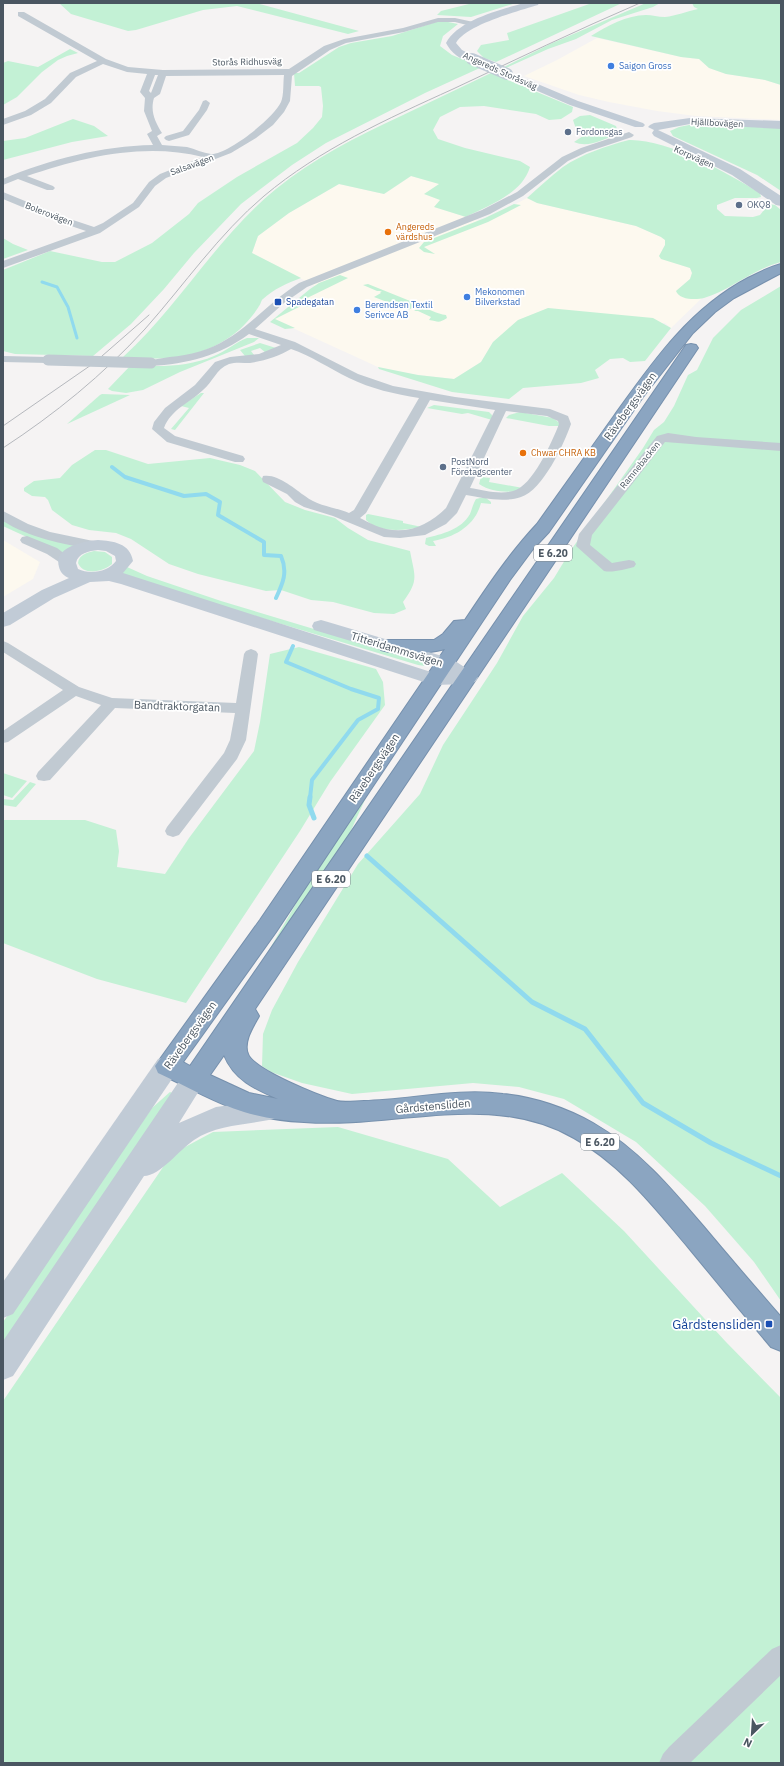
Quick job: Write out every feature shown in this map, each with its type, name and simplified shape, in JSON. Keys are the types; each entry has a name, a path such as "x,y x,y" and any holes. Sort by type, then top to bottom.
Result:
{"highway":[{"name":"Rävebergsvägen","path":"167,1066 270,922 486,602 527,545 543,528 638,393 700,317 723,299 759,278 781,268"},
{"name":"Rävebergsvägen","path":"195,1078 680,364 702,335 735,304 781,278"},
{"path":"388,646 408,645 421,647 440,644 448,640 475,608 486,602"},
{"name":"E 6.20","path":"265,975 256,999 238,1033 235,1050 238,1060 247,1070 281,1089 342,1112"},
{"name":"Gårdstensliden","path":"167,1066 244,1102 274,1109 306,1112 378,1111 466,1102 503,1104 545,1113 583,1130 613,1150 653,1186 781,1338"}],"street":[{"name":"Angereds Storåsväg","path":"534,3 505,12 475,24 456,35 451,40 454,49 472,59 574,102 617,118 639,124 649,135"},
{"name":"Storås Ridhusväg","path":"21,14 41,27 103,61 127,69 163,73 291,72 327,48 344,41 404,30 438,20 455,20 475,24"},
{"path":"3,122 28,113 48,101 72,75 103,61"},
{"path":"150,97 144,92 152,72"},
{"name":"Salsavägen","path":"3,265 64,244 96,231 136,205 152,184 163,176 212,157 253,136 277,116 286,101 288,76 291,72"},
{"path":"150,97 156,94 163,73"},
{"path":"150,97 148,109 149,116 157,133"},
{"name":"Angereds Storåsväg","path":"574,102 587,110 614,122 627,132 649,135"},
{"path":"169,138 186,133 203,110 206,103"},
{"name":"Hjällbovägen","path":"649,135 671,123 690,121 781,125"},
{"path":"3,359 151,362 175,361 200,357 226,346 286,296 304,285 486,212 520,194 565,159 627,132 630,126 639,124"},
{"path":"159,148 152,134 166,134 173,148"},
{"name":"Korpvägen","path":"649,135 674,148 742,177 781,202"},
{"path":"3,182 18,176 90,156 126,150 173,148 212,157"},
{"path":"90,156 100,164"},
{"path":"18,176 50,188"},
{"name":"Bolerovägen","path":"3,195 60,219 96,231"},
{"path":"247,330 291,344 371,382 426,397 550,413 564,419 565,424 535,479 526,491 513,496 463,491"},
{"path":"239,459 171,439 158,428 159,425 181,400 200,387 215,367 230,360 251,359 279,352 291,344"},
{"path":"350,518 358,513 426,397"},
{"path":"268,479 292,491 300,499 309,504 350,518 384,533 400,534 420,532 430,528 448,515 463,491 502,407"},
{"name":"Ramnebacken","path":"629,564 609,568 583,546 582,542 586,534 611,500 661,439 668,437 696,441 781,447"},
{"path":"3,515 26,529 53,538 93,545"},
{"path":"3,529 52,551 67,562 70,571 86,577"},
{"path":"3,609 50,580 67,562 73,553 85,546 109,545 116,548 124,555 125,560 116,572 107,576 86,577 48,594 3,621"},
{"name":"Titteridammsvägen","path":"125,560 162,577 388,646 439,671"},
{"name":"Titteridammsvägen","path":"107,576 125,579 343,649 468,678"},
{"name":"Bandtraktorgatan","path":"3,646 74,690 111,703 243,708"},
{"path":"173,831 231,755 238,740 251,654"},
{"path":"3,738 74,690"},
{"path":"44,776 111,703"},
{"name":"Rävebergsvägen","path":"3,1305 167,1066"},
{"name":"Rävebergsvägen","path":"3,1366 195,1078"},
{"name":"Rävebergsvägen","path":"118,1194 150,1161 185,1132 216,1118 274,1109"},
{"path":"672,1763 781,1658"}],"shaded area":[{"path":"597,38 681,57 699,59 709,68 726,74 765,80 781,85 781,120 696,116 657,111 579,95 524,76"},
{"path":"411,176 440,184 425,194 441,200 435,207 482,222 527,198 537,203 636,226 665,240 665,245 662,250 681,265 690,268 692,273 690,279 676,291 695,299 702,298 671,328 665,323 493,342 481,362 454,379 418,375 378,367 273,319 317,287 252,253 258,236 289,213 339,184 384,194"},
{"path":"3,540 40,562 33,579 3,597"}],"green space":[{"path":"59,3 256,3 359,31 348,34 237,6 203,10 128,31 71,14"},
{"path":"473,3 516,3 471,17 437,15 441,11"},
{"path":"592,3 622,3 496,62 484,58 477,51 481,45 509,40 507,33"},
{"path":"646,3 660,3 653,7 612,20 576,39 548,49 506,68 504,67 550,44"},
{"path":"692,3 781,3 781,85 765,80 726,74 709,68 699,59 681,57 591,36 610,25 639,15 665,17 698,9 694,7"},
{"path":"436,22 458,24 443,36 440,46 452,55 482,67 425,93 326,143 292,165 241,204 194,253 164,289 131,324 93,356 15,354 3,351 3,270 50,251 102,262 115,262 152,243 189,214 198,203 237,177 297,143 313,128 322,117 323,106 321,87 295,86 294,73 299,73 339,47 351,43 392,36"},
{"path":"70,49 78,53 58,60 42,72 17,97 3,105 3,63 8,61 38,67"},
{"path":"491,73 573,107 572,112 561,119 549,120 536,114 484,106 460,107 440,117 433,130 438,139 465,148 520,161 530,167 520,185 512,192 504,198 466,217 434,207 440,200 424,194 439,184 411,176 384,194 339,184 289,213 258,236 252,253 301,278 272,292 262,300 253,315 239,330 226,340 213,347 184,356 154,359 123,357 162,316 235,228 255,208 290,178 320,158 352,140"},
{"path":"590,115 616,126 618,132 615,135 595,143 579,144 574,142 583,136 575,126 573,120 580,116"},
{"path":"73,119 94,126 108,136 72,142 3,160 3,141 25,138"},
{"path":"694,124 781,128 781,191 757,175 673,136 670,131 679,127"},
{"path":"629,140 644,141 679,151 714,167 760,193 761,197 735,198 717,205 717,209 725,216 753,217 760,215 769,204 775,205 781,210 781,262 761,269 723,290 704,298 684,298 676,291 690,279 692,273 690,268 661,259 659,256 665,245 665,240 661,237 636,226 537,203 527,198 570,162 594,151"},
{"path":"514,204 521,205 488,222 424,247 435,254 424,252 419,248 424,242 485,218"},
{"path":"3,238 13,244 28,250 3,259"},
{"path":"340,275 348,278 301,301 310,306 308,307 303,305 275,319 295,328 285,329 270,322 310,289 319,283"},
{"path":"368,284 415,303 416,306 408,310 374,297 382,291 377,291 363,285"},
{"path":"781,286 781,1301 754,1262 705,1206 636,1142 564,1099 519,1087 473,1083 352,1094 302,1083 271,1072 262,1066 263,1034 272,1010 298,962 358,864 420,794 443,745 497,663 523,616 554,578 571,550 654,430 664,422 674,406 688,375 697,370 713,338 741,310"},
{"path":"419,308 446,315 447,318 440,322 429,320 431,317 418,311 414,311"},
{"path":"548,308 653,318 671,328 645,361 630,362 623,358 610,359 595,370 599,378 581,383 523,388 509,399 452,392 379,369 378,367 418,375 454,379 481,362 493,342 518,320"},
{"path":"247,338 259,338 254,342 180,372 143,390 126,393 108,389 131,365 163,366 204,360 223,352"},
{"path":"260,343 276,348 266,353 260,348 251,351 254,355 245,356 240,350"},
{"path":"201,393 204,393 175,430 171,429 189,408 181,406"},
{"path":"100,395 130,395 67,424"},
{"path":"434,405 489,412 492,415 492,420 468,413 462,414 427,408"},
{"path":"520,412 553,418 561,424 560,426 549,426 506,418 509,415"},
{"path":"95,450 106,450 148,464 210,458 240,465 255,471 285,502 305,510 335,518 368,540 410,551 414,573 414,583 403,602 406,609 394,614 374,613 333,602 311,600 281,590 266,591 198,574 169,564 131,539 116,533 89,530 72,525 52,510 48,500 45,497 32,496 24,491 24,488 34,481 60,478 72,465"},
{"path":"481,477 490,478 489,482 523,488 521,491 505,492 489,489 479,484"},
{"path":"486,498 491,502 491,504 481,503 474,518 469,524 449,537 433,541 436,546 429,546 425,544 426,538 451,530 462,524 470,514 476,499"},
{"path":"368,514 403,521 403,523 422,527 401,530 385,529 366,520 366,515"},
{"path":"3,519 79,545 66,555 3,526"},
{"path":"94,551 105,552 112,557 112,564 99,571 84,570 78,563 81,556"},
{"path":"127,567 147,576 221,601 427,663 425,666 418,665 119,575"},
{"path":"299,647 376,669 383,682 385,705 330,782 300,831 186,1003 97,979 3,943 3,820 85,820 116,830 119,851 117,867 165,874 189,838 254,751 260,722 270,654"},
{"path":"3,773 27,781 12,798 3,795"},
{"path":"30,782 36,784 16,807 3,805 3,799 13,800"},
{"path":"373,782 348,837 218,1026 265,957 312,876"},
{"path":"170,1092 172,1093 3,1346 3,1322 152,1108"},
{"path":"338,1127 448,1159 500,1207 562,1173 624,1231 726,1342 781,1398 781,1763 3,1763 3,1401 172,1154 213,1132"}],"waterway":[{"path":"42,282 57,287 68,307 77,338"},
{"path":"112,467 125,477 184,496 206,494 220,502 218,515 264,542 264,555 281,556 284,567 284,577 276,598"},
{"path":"293,646 286,662 351,689 379,698 378,709 358,720 312,780 310,798"},
{"path":"310,797 309,805 314,818"},
{"path":"367,856 532,1002 585,1029 643,1103 711,1143 781,1176"}],"tram line":[{"path":"3,448 60,408 129,346 217,243 248,211 285,179 331,149 379,124 569,34 640,3"},
{"path":"3,426 94,363 149,315"}],"place":[{"name":"Saigon Gross","path":"611,66"},
{"name":"Fordonsgas","path":"568,132"},
{"name":"OKQ8","path":"739,205"},
{"name":"Angereds värdshus","path":"388,232"},
{"name":"Mekonomen Bilverkstad","path":"467,297"},
{"name":"Spadegatan","path":"278,302"},
{"name":"Berendsen Textil Serivce AB","path":"357,310"},
{"name":"Chwar CHRA KB","path":"523,453"},
{"name":"PostNord Företagscenter","path":"443,467"},
{"name":"Gårdstensliden","path":"769,1324"}]}
